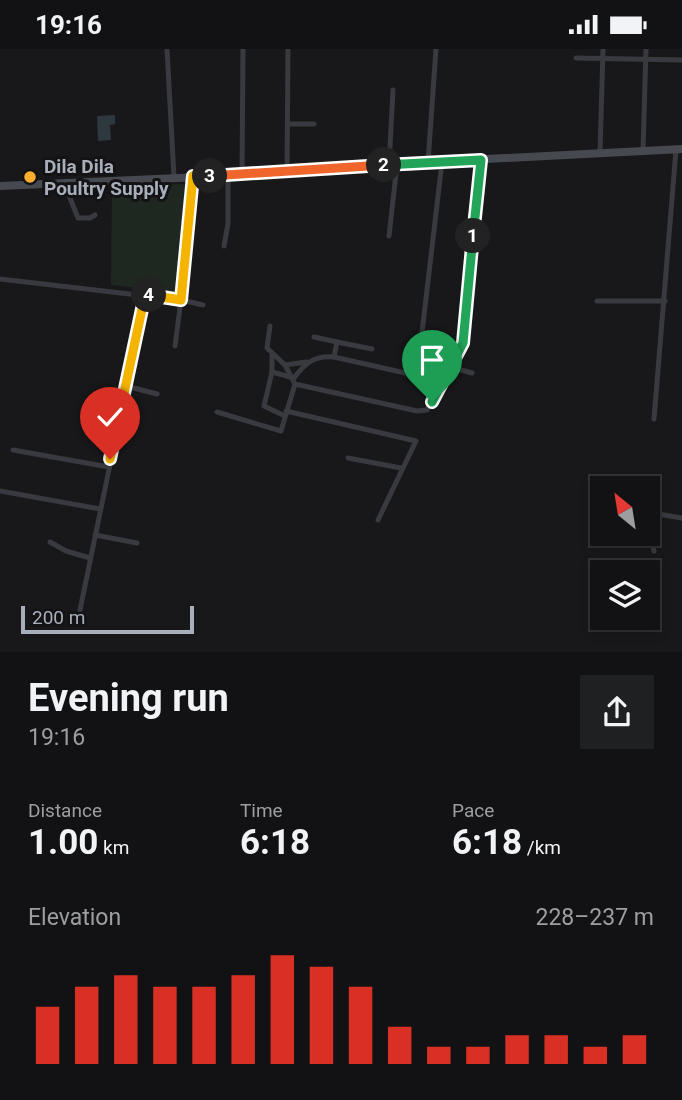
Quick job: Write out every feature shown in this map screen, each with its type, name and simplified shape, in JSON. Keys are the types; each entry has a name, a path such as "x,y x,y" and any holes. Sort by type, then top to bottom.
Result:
{"main road":[{"path":"0,186 286,173 428,162 679,150"}],"street":[{"path":"167,49 174,177"},
{"path":"242,175 243,49"},
{"path":"286,173 288,49"},
{"path":"428,162 436,49"},
{"path":"600,153 603,49"},
{"path":"643,151 646,49"},
{"path":"576,58 682,60"},
{"path":"389,236 393,90"},
{"path":"288,124 314,124"},
{"path":"653,419 679,150"},
{"path":"272,372 294,381 422,412 429,407 463,343 481,160"},
{"path":"421,341 442,162"},
{"path":"175,346 193,176"},
{"path":"224,246 228,224 228,176"},
{"path":"64,183 78,218 95,215"},
{"path":"0,279 145,295 203,305"},
{"path":"80,610 145,295"},
{"path":"597,301 664,301"},
{"path":"270,326 266,346 272,355 285,365 294,381"},
{"path":"314,337 372,349"},
{"path":"334,357 337,342"},
{"path":"272,355 272,372 264,406 267,409 416,441 377,520"},
{"path":"285,365 309,361 320,356 334,357 441,381"},
{"path":"218,412 281,431 294,381 309,361"},
{"path":"451,367 472,373"},
{"path":"126,386 157,394"},
{"path":"13,450 109,467"},
{"path":"348,458 401,468"},
{"path":"0,491 100,509"},
{"path":"660,514 682,518"},
{"path":"95,535 137,543"},
{"path":"50,542 66,551 90,558"},
{"path":"653,546 654,551"}],"shaded area":[{"path":"115,115 115,124 110,125 111,140 98,141 97,116"},
{"path":"188,184 179,292 111,285 112,186"}],"place":[{"name":"Dila Dila Poultry Supply","path":"30,177"}],"route":[{"path":"110,459 145,295 181,300 193,176 286,173 481,160 463,343 432,402"}]}
